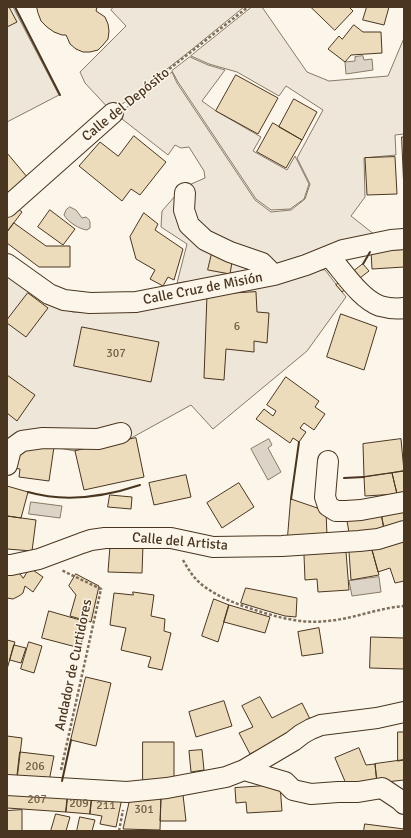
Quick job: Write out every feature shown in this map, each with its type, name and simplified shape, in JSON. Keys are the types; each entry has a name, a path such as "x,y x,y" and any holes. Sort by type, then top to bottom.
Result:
{"street":[{"name":"Calle del Depósito","path":"7,207 114,113"},
{"path":"185,193 184,210 189,225 206,240 230,252 262,263 274,275"},
{"name":"Calle Cruz de Misión","path":"7,264 48,294 64,300 90,303 136,302 274,275 306,266 343,250 391,240 404,239"},
{"path":"330,256 358,290 368,299 379,306 394,309 404,308"},
{"path":"7,465 11,448 22,441 43,438 98,439 120,433"},
{"path":"328,461 325,497 328,506 336,511 361,510 404,502"},
{"name":"Calle del Artista","path":"7,565 39,559 91,540 105,538 171,538 213,547 282,546 359,542 378,539 404,531"},
{"path":"7,784 127,792 167,788 226,777 244,770 311,729 321,725 377,718 404,712"},
{"path":"244,770 285,782 293,790 311,794 358,792 382,788 404,787"},
{"path":"382,788 404,804"}],"path":[{"name":"Calle del Depósito","path":"114,113 248,7"},
{"path":"171,538 189,571 213,593 241,605 284,619 327,622 391,607 404,606"},
{"name":"Andador de Curtidores","path":"39,559 101,589 57,788"}],"shaded area":[{"path":"7,7 13,7 59,95 7,122"},
{"path":"114,7 244,7 112,112 85,83 80,72 126,26 111,10"},
{"path":"252,7 262,7 307,72 329,81 388,76 404,38 404,134 395,135 396,155 364,158 365,197 351,216 375,235 263,272 177,283 187,244 161,227 162,211 182,188 205,178 204,171 189,147 181,148 175,145 168,155 117,115 172,72 177,83 255,200 271,212 291,210 305,199 310,184 297,158 323,110 286,86 279,96 237,72 209,64 191,56"},
{"path":"363,56 364,60 372,59 373,70 346,74 345,62 355,61 355,57"},
{"path":"190,57 208,65 225,70 202,101 216,111 261,137 253,151 287,170 295,156 309,184 304,199 290,209 271,210 256,199 172,71"},
{"path":"70,207 76,210 82,218 86,217 89,219 90,228 87,230 81,228 68,220 64,215 66,210"},
{"path":"325,270 346,297 307,351 213,429 191,405 124,442 75,451 54,447 7,449 7,275 45,302 73,312 89,312 308,271"},
{"path":"269,439 272,445 268,448 281,472 268,480 251,449"},
{"path":"31,502 62,506 60,518 29,514"},
{"path":"379,577 381,592 352,596 349,581"}],"building":[{"path":"7,7 9,7 17,22 7,27"},
{"path":"37,7 97,7 96,11 105,17 108,24 108,39 98,50 83,52 76,49 70,44 66,35 54,32 41,21"},
{"path":"311,7 349,7 353,11 335,30"},
{"path":"367,7 389,7 384,25 363,20"},
{"path":"354,25 363,32 381,32 382,53 351,55 345,62 328,49 339,36 342,39"},
{"path":"236,75 278,98 258,134 216,111"},
{"path":"294,99 317,112 302,140 279,127"},
{"path":"273,123 302,140 286,168 257,152"},
{"path":"134,136 166,162 140,195 131,189 122,201 79,166 100,142 118,156"},
{"path":"402,137 404,137 404,191"},
{"path":"7,153 28,178 7,196"},
{"path":"395,157 397,194 367,195 365,158"},
{"path":"14,206 22,212 7,232 7,213"},
{"path":"50,210 75,229 63,245 38,227"},
{"path":"144,213 158,224 155,230 183,249 174,280 168,277 163,286 150,279 155,270 136,259 130,237"},
{"path":"14,223 46,246 70,246 70,267 39,267 7,243 7,232"},
{"path":"404,250 404,267 372,269 371,251"},
{"path":"212,253 233,256 230,274 208,270"},
{"path":"363,264 369,271 342,292 336,285"},
{"path":"256,292 257,312 269,313 267,343 254,341 254,352 226,349 224,380 204,378 207,295"},
{"path":"28,293 48,308 26,337 7,323 7,320"},
{"path":"341,314 377,327 364,370 327,357"},
{"path":"82,327 159,342 151,382 74,366"},
{"path":"7,375 35,395 17,421 7,413"},
{"path":"286,377 319,401 315,407 325,414 314,430 304,423 300,428 306,432 299,442 293,438 290,443 256,419 264,409 273,416 276,411 267,405"},
{"path":"136,438 144,477 84,490 75,451"},
{"path":"401,439 404,471 364,477 363,444"},
{"path":"19,446 54,447 49,481 19,477 20,469 12,468"},
{"path":"404,471 404,492 397,494 392,473"},
{"path":"392,473 397,494 365,496 364,477"},
{"path":"186,475 191,497 154,505 149,483"},
{"path":"239,483 254,507 222,528 207,503"},
{"path":"7,486 28,492 21,518 7,516"},
{"path":"110,495 132,497 131,509 108,507"},
{"path":"291,499 326,511 327,536 288,536"},
{"path":"404,510 404,524 384,529 381,513"},
{"path":"381,513 384,529 350,538 347,521"},
{"path":"7,516 36,520 32,551 7,549"},
{"path":"404,541 404,581 395,583 390,568 378,572 372,550"},
{"path":"143,545 142,573 108,572 110,546"},
{"path":"372,550 379,575 351,580 349,552"},
{"path":"346,552 349,590 318,592 317,579 305,580 304,555"},
{"path":"30,568 43,577 33,592 25,586 23,593 19,596 13,599 7,598 7,571 15,571 23,578"},
{"path":"76,574 99,586 91,622 70,616 76,595 69,586"},
{"path":"246,588 297,598 296,617 285,616 241,603"},
{"path":"133,592 154,595 151,616 165,619 164,631 171,633 162,670 148,667 151,657 121,650 126,628 110,625 114,593 133,595"},
{"path":"214,599 229,605 218,642 202,636"},
{"path":"229,605 270,617 265,633 224,622"},
{"path":"49,611 87,622 80,648 42,638"},
{"path":"319,628 323,653 302,656 298,632"},
{"path":"371,637 404,638 404,669 370,668"},
{"path":"7,640 15,642 7,669"},
{"path":"29,642 42,646 34,673 21,669"},
{"path":"14,645 26,648 21,663 10,660"},
{"path":"86,677 111,683 96,746 71,740"},
{"path":"260,697 272,718 302,703 312,723 250,754 239,733 253,727 242,706"},
{"path":"224,701 232,726 196,737 189,712"},
{"path":"398,732 404,732 404,760 398,761"},
{"path":"7,736 22,738 17,779 7,779"},
{"path":"143,742 174,742 174,782 143,784"},
{"path":"359,748 366,765 375,764 377,783 347,786 335,758"},
{"path":"202,750 204,770 191,772 189,751"},
{"path":"20,752 54,756 49,781 17,779"},
{"path":"404,760 404,780 377,783 375,764"},
{"path":"280,785 282,811 247,813 246,802 236,803 235,788"},
{"path":"7,789 68,793 66,812 7,808"},
{"path":"68,793 92,796 90,814 66,812"},
{"path":"183,795 186,821 160,821 161,797"},
{"path":"92,796 122,798 116,827 100,824 102,816 90,814"},
{"path":"161,797 160,830 123,829 130,798"},
{"path":"22,810 22,831 7,831 7,811"},
{"path":"56,814 70,817 66,831 51,831"},
{"path":"80,817 95,820 92,831 77,831"},
{"path":"365,824 404,829 404,831 364,831"}],"wall":[{"path":"15,7 60,95"},
{"path":"363,264 370,252"},
{"path":"291,499 299,442"},
{"path":"344,478 364,477"},
{"path":"28,492 71,498 113,493 140,485"},
{"path":"62,781 71,740"}]}
